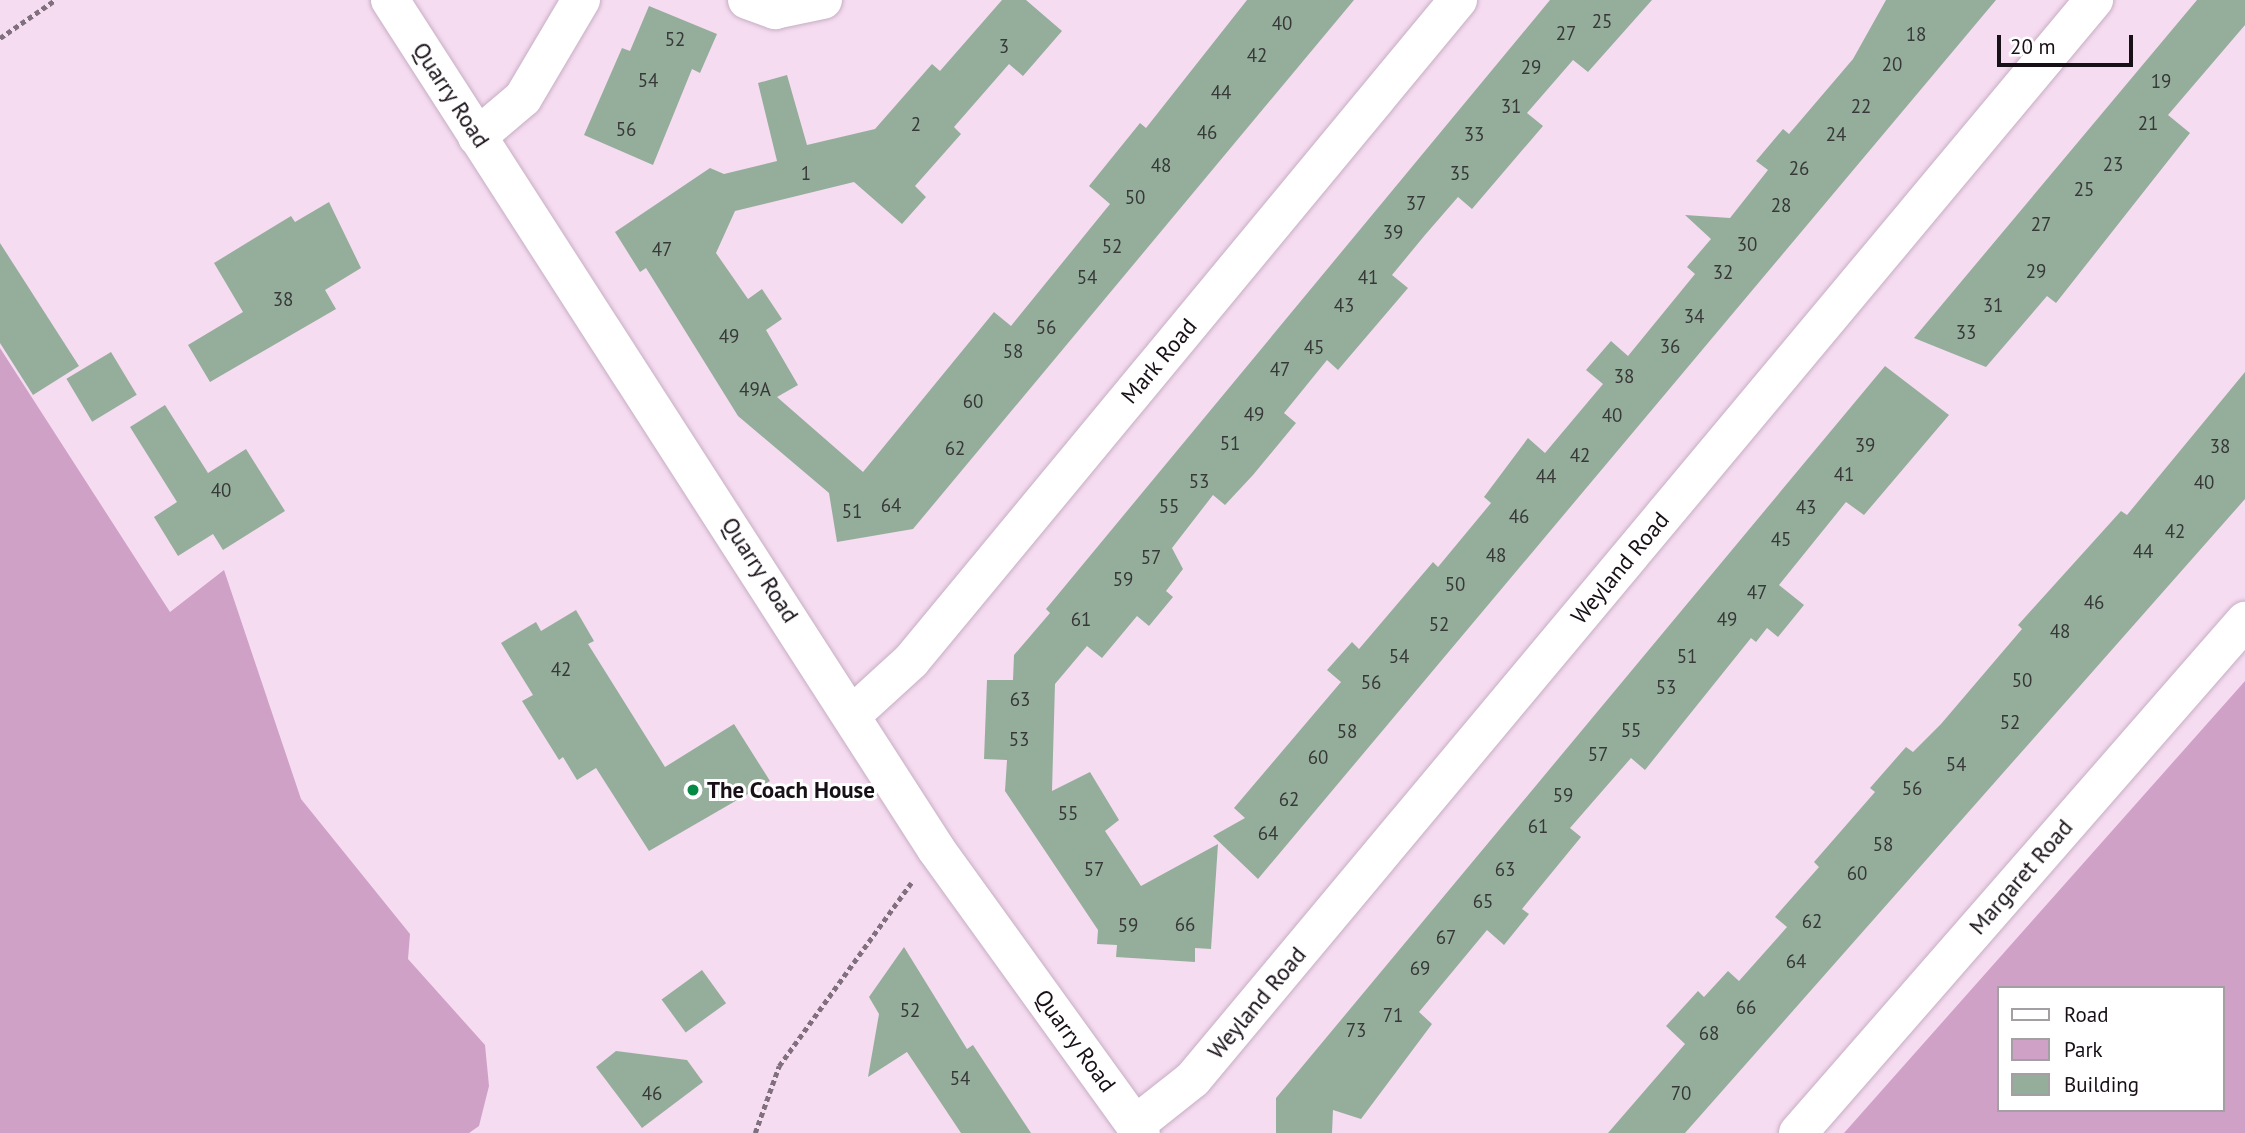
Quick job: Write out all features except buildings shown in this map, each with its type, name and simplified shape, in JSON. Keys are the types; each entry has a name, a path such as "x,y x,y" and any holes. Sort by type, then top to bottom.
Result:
{"street":[{"name":"Quarry Road","path":"390,0 853,714 936,849 1138,1129"},
{"path":"477,137 523,98 580,0"},
{"path":"747,0 775,10 823,0"},
{"name":"Mark Road","path":"853,714 911,661 1458,0"},
{"name":"Weyland Road","path":"1138,1129 1193,1079 2094,0"},
{"name":"Margaret Road","path":"1798,1133 2245,621"}],"path":[{"path":"0,38 55,0"},
{"path":"755,1133 779,1066 936,849"}],"green space":[{"path":"0,348 170,612 224,570 301,799 410,934 408,959 485,1045 489,1086 479,1126 469,1133 0,1133"},
{"path":"2245,681 2245,1133 1844,1133"}],"place":[{"name":"The Coach House","path":"693,790"}]}
